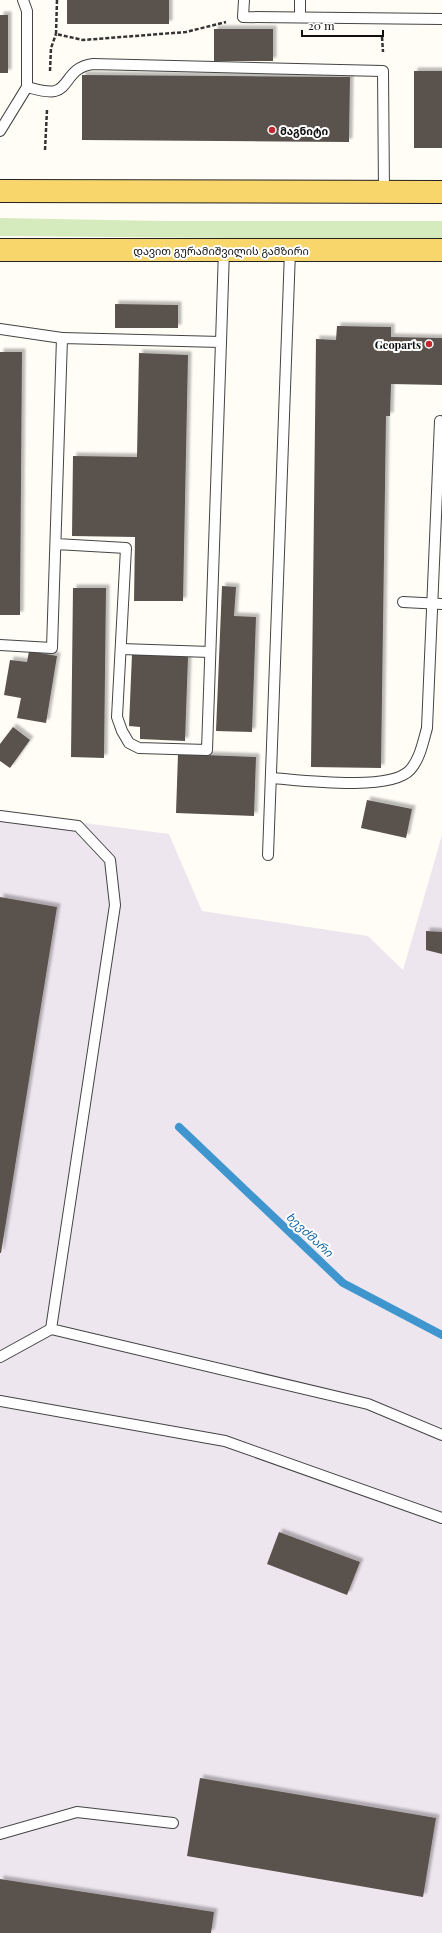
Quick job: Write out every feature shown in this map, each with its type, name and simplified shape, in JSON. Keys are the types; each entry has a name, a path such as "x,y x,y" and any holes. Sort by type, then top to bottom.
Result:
{"main road":[{"path":"0,191 442,192"},
{"name":"დავით გურამიშვილის გამზირი","path":"0,250 442,250"}],"lane":[{"path":"0,131 27,87 26,11 23,0"},
{"path":"244,0 243,17 442,19"},
{"path":"300,0 300,17"},
{"path":"27,87 49,91 60,89 76,70 84,65 93,64 383,71 384,192"},
{"path":"56,544 126,548 117,717 129,743 139,748 207,750 224,250"},
{"path":"268,855 290,251"},
{"path":"0,329 62,338 220,342"},
{"path":"0,645 52,648 62,338"},
{"path":"272,778 348,783 394,780 409,771 417,759 427,728 437,604 440,421"},
{"path":"403,602 437,604"},
{"path":"121,650 210,652"},
{"path":"0,816 78,826 110,860 115,905 51,1329"},
{"path":"0,1357 51,1329 368,1404 442,1435"},
{"path":"0,1401 225,1441 442,1518"},
{"path":"0,1834 77,1812 173,1823"}],"path":[{"path":"45,150 44,136 49,91 51,48 56,34 57,0"},
{"path":"56,34 83,40 186,32 243,17"},
{"path":"382,18 383,71"}],"shaded area":[{"path":"0,812 169,834 202,911 368,936 403,970 442,835 442,1933 0,1933"}],"green space":[{"path":"0,218 163,221 442,221 442,240 0,236"}],"building":[{"path":"67,0 169,0 169,24 67,24"},
{"path":"0,15 8,15 8,73 0,73"},
{"path":"214,29 273,29 273,61 214,61"},
{"path":"414,71 442,71 442,148 414,148"},
{"path":"82,75 350,77 349,142 82,140"},
{"path":"115,304 178,305 178,328 115,328"},
{"path":"337,326 391,327 391,337 442,338 442,385 391,384 390,416 386,416 381,768 311,767 316,339 336,340"},
{"path":"0,352 22,352 20,615 0,615"},
{"path":"139,353 188,355 183,601 134,601 135,537 72,536 73,456 137,457"},
{"path":"222,586 236,587 234,616 256,617 252,732 216,731"},
{"path":"73,588 106,588 104,758 71,757"},
{"path":"29,651 57,656 46,723 17,718 21,698 4,695 10,660 27,662"},
{"path":"132,654 188,657 185,741 140,739 140,727 129,726"},
{"path":"13,727 30,740 10,768 0,761 0,744"},
{"path":"178,754 256,757 254,816 176,813"},
{"path":"367,800 412,809 406,838 361,828"},
{"path":"0,897 57,907 1,1253 0,1253"},
{"path":"426,931 442,932 442,954 426,950"},
{"path":"279,1532 360,1562 347,1595 267,1564"},
{"path":"200,1778 436,1818 423,1897 187,1856"},
{"path":"0,1879 214,1912 211,1933 0,1933"}],"waterway":[{"name":"ხევძმარი","path":"179,1127 343,1283 442,1335"}],"place":[{"name":"მაგნიტი","path":"272,130"},
{"name":"Geoparts","path":"429,344"}]}
